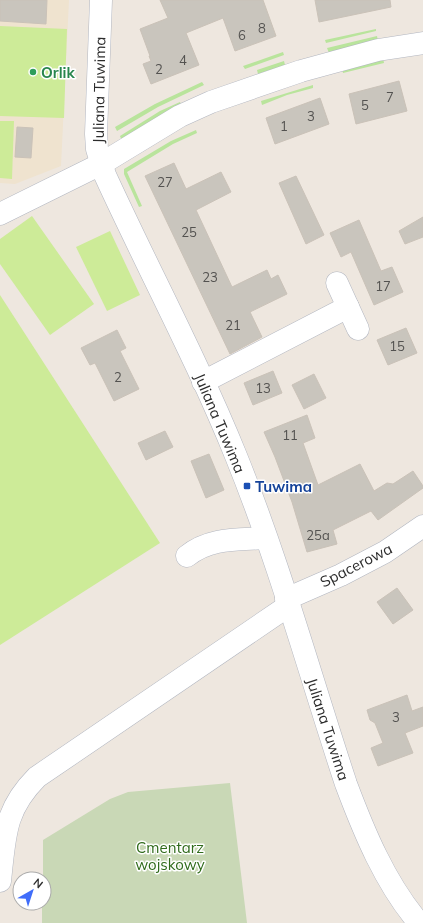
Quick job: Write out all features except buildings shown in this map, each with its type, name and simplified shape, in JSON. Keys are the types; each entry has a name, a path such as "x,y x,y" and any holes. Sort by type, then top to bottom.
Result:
{"street":[{"name":"Juliana Tuwima","path":"101,0 96,134 97,149 101,164 124,216 203,382 236,457 266,538 343,776 356,811 396,892 416,910"},
{"path":"0,214 101,164 180,116 212,102 308,69 378,50 423,43"},
{"path":"338,283 358,329"},
{"path":"203,382 348,307"},
{"name":"Spacerowa","path":"0,881 4,840 12,810 27,787 37,777 287,603 385,552 423,526"},
{"path":"187,556 195,549 216,541 266,538"}],"shaded area":[{"path":"0,0 69,0 61,166 15,184 0,183"}],"green space":[{"name":"Orlik","path":"0,26 67,29 64,118 0,116"},
{"path":"376,29 376,31 326,43 325,40"},
{"path":"377,36 378,41 329,53 327,48"},
{"path":"283,52 284,55 245,69 243,66"},
{"path":"383,58 384,63 343,73 342,67"},
{"path":"284,61 285,65 258,74 257,70"},
{"path":"202,82 204,85 158,107 117,131 115,127 155,104"},
{"path":"313,85 313,88 287,95 262,105 261,101"},
{"path":"180,102 182,106 122,141 120,136 160,111"},
{"path":"0,121 14,121 12,179 0,178"},
{"path":"196,130 197,133 173,144 127,172 142,206 139,207 124,174 124,169 171,141"},
{"path":"32,216 94,304 50,335 0,264 0,239"},
{"path":"110,231 140,295 107,311 76,247"},
{"path":"0,295 160,543 0,645"},
{"name":"Cmentarz wojskowy","path":"230,783 247,923 42,923 42,911 52,911 52,871 43,871 43,840 110,799 128,792"}],"place":[{"name":"Orlik","path":"33,72"},
{"name":"Tuwima","path":"247,486"}]}
